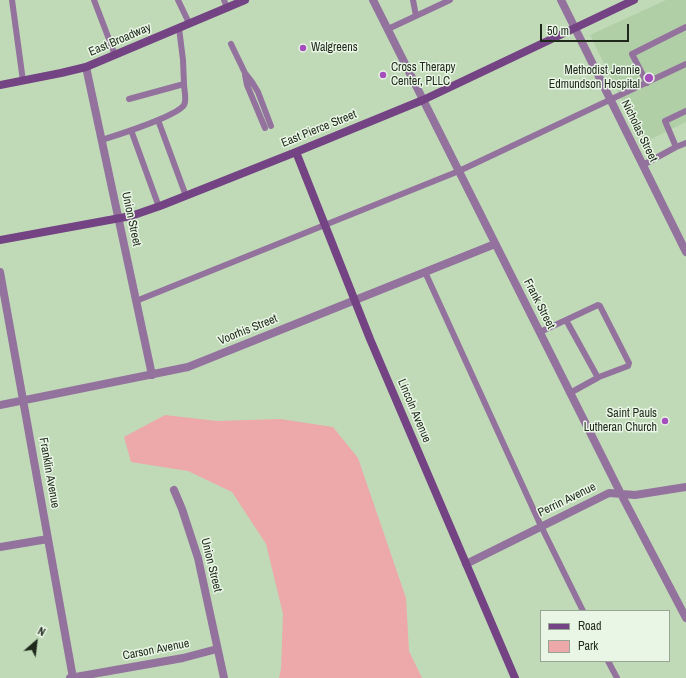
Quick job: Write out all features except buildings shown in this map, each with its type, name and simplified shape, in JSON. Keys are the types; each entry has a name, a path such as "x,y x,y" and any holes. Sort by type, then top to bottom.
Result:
{"main road":[{"name":"East Broadway","path":"0,85 86,67 189,24 226,4 245,0"},
{"name":"East Pierce Street","path":"0,240 131,216 186,196 423,100 634,0"},
{"name":"Lincoln Avenue","path":"296,152 370,339 515,678"}],"street":[{"name":"Frank Street","path":"373,0 621,494 686,618"},
{"name":"Nicholas Street","path":"561,0 686,252"},
{"name":"Union Street","path":"86,67 152,375"},
{"name":"Voorhis Street","path":"0,405 188,367 495,244"},
{"name":"Franklin Avenue","path":"0,272 24,400 72,678"},
{"name":"Perrin Avenue","path":"466,564 603,495 609,493 635,495 686,487"},
{"name":"Union Street","path":"174,490 198,558 217,649"},
{"path":"0,547 48,539"},
{"path":"217,649 224,678"},
{"name":"Carson Avenue","path":"72,678 183,658 217,649"}],"lane":[{"path":"12,0 23,80"},
{"path":"94,0 115,55"},
{"path":"178,0 189,24"},
{"path":"413,0 416,16"},
{"path":"388,29 450,0"},
{"path":"647,83 632,54 686,27"},
{"path":"102,140 158,120 184,105 183,60 179,28"},
{"path":"231,44 245,73 258,92 268,127"},
{"path":"136,301 459,171 686,64"},
{"path":"129,99 184,84"},
{"path":"676,148 664,121 686,111"},
{"path":"158,120 186,196"},
{"path":"131,130 159,206"},
{"path":"643,165 686,143"},
{"path":"425,272 541,526 583,610"},
{"path":"540,332 598,305 600,306 629,363 628,366 599,377 570,393"},
{"path":"566,320 597,376 599,377"},
{"path":"609,662 617,678"}],"shaded area":[{"name":"Methodist Jennie Edmundson Hospital","path":"666,0 686,0 686,122 643,143 590,35"}],"green space":[{"path":"165,415 217,421 280,419 333,427 358,458 406,598 409,651 422,678 279,678 281,669 283,614 266,544 232,492 188,471 131,462 124,437"}],"place":[{"name":"Walgreens","path":"303,48"},
{"name":"Cross Therapy Center, PLLC","path":"383,75"},
{"name":"Methodist Jennie Edmundson Hospital","path":"649,78"},
{"name":"Saint Pauls Lutheran Church","path":"665,421"}]}
